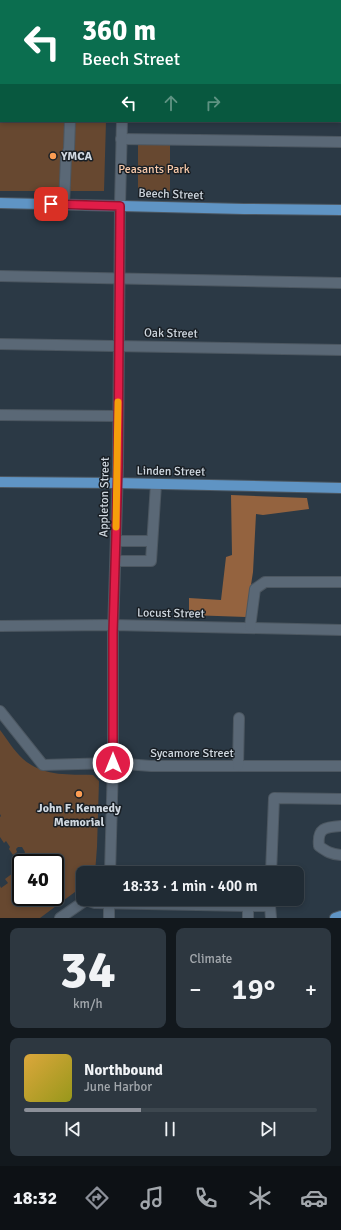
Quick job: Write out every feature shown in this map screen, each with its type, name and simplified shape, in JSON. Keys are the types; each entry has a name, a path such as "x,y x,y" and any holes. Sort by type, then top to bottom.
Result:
{"main road":[{"name":"Beech Street","path":"0,203 341,210"},
{"name":"Linden Street","path":"0,482 341,488"},
{"path":"335,918 341,916"}],"street":[{"path":"64,204 66,157 69,149 70,122"},
{"name":"Appleton Street","path":"110,866 122,122"},
{"path":"121,139 341,142"},
{"path":"0,276 341,283"},
{"name":"Oak Street","path":"0,344 341,350"},
{"path":"0,415 118,416"},
{"path":"116,561 151,561 156,484"},
{"path":"116,541 152,541"},
{"path":"250,627 254,589 265,582 341,582"},
{"name":"Locust Street","path":"0,626 113,625 341,630"},
{"name":"Sycamore Street","path":"0,711 43,765 113,763 150,766 341,766"},
{"path":"238,766 239,718"},
{"path":"272,866 274,798 341,799"},
{"path":"341,826 330,827 324,830 319,833 318,838 320,846 326,852 341,855"},
{"path":"60,918 77,906"},
{"path":"109,906 109,918"},
{"path":"248,906 248,918"},
{"path":"270,906 271,918"}],"green space":[{"name":"YMCA","path":"0,122 106,122 104,191 0,191"},
{"name":"Peasants Park","path":"138,143 170,143 170,194 138,194"},
{"path":"0,730 23,759 31,765 48,772 93,775 99,781 96,866 76,866 76,891 64,900 64,854 24,854 25,852 22,847 18,847 16,849 17,852 12,854 6,841 4,843 0,837"},
{"path":"12,874 12,906 56,906 40,918 0,918 0,886 1,888 8,883 5,879"}],"shaded area":[{"path":"231,495 307,498 309,509 263,515 256,514 253,572 246,617 189,615 189,598 221,600 226,557 232,555"}],"slow traffic":[{"path":"116,527 118,402"}],"place":[{"name":"YMCA","path":"53,156"},
{"name":"John F. Kennedy Memorial","path":"79,794"}],"route":[{"path":"51,204 120,206 118,467 113,633 113,763"}]}
